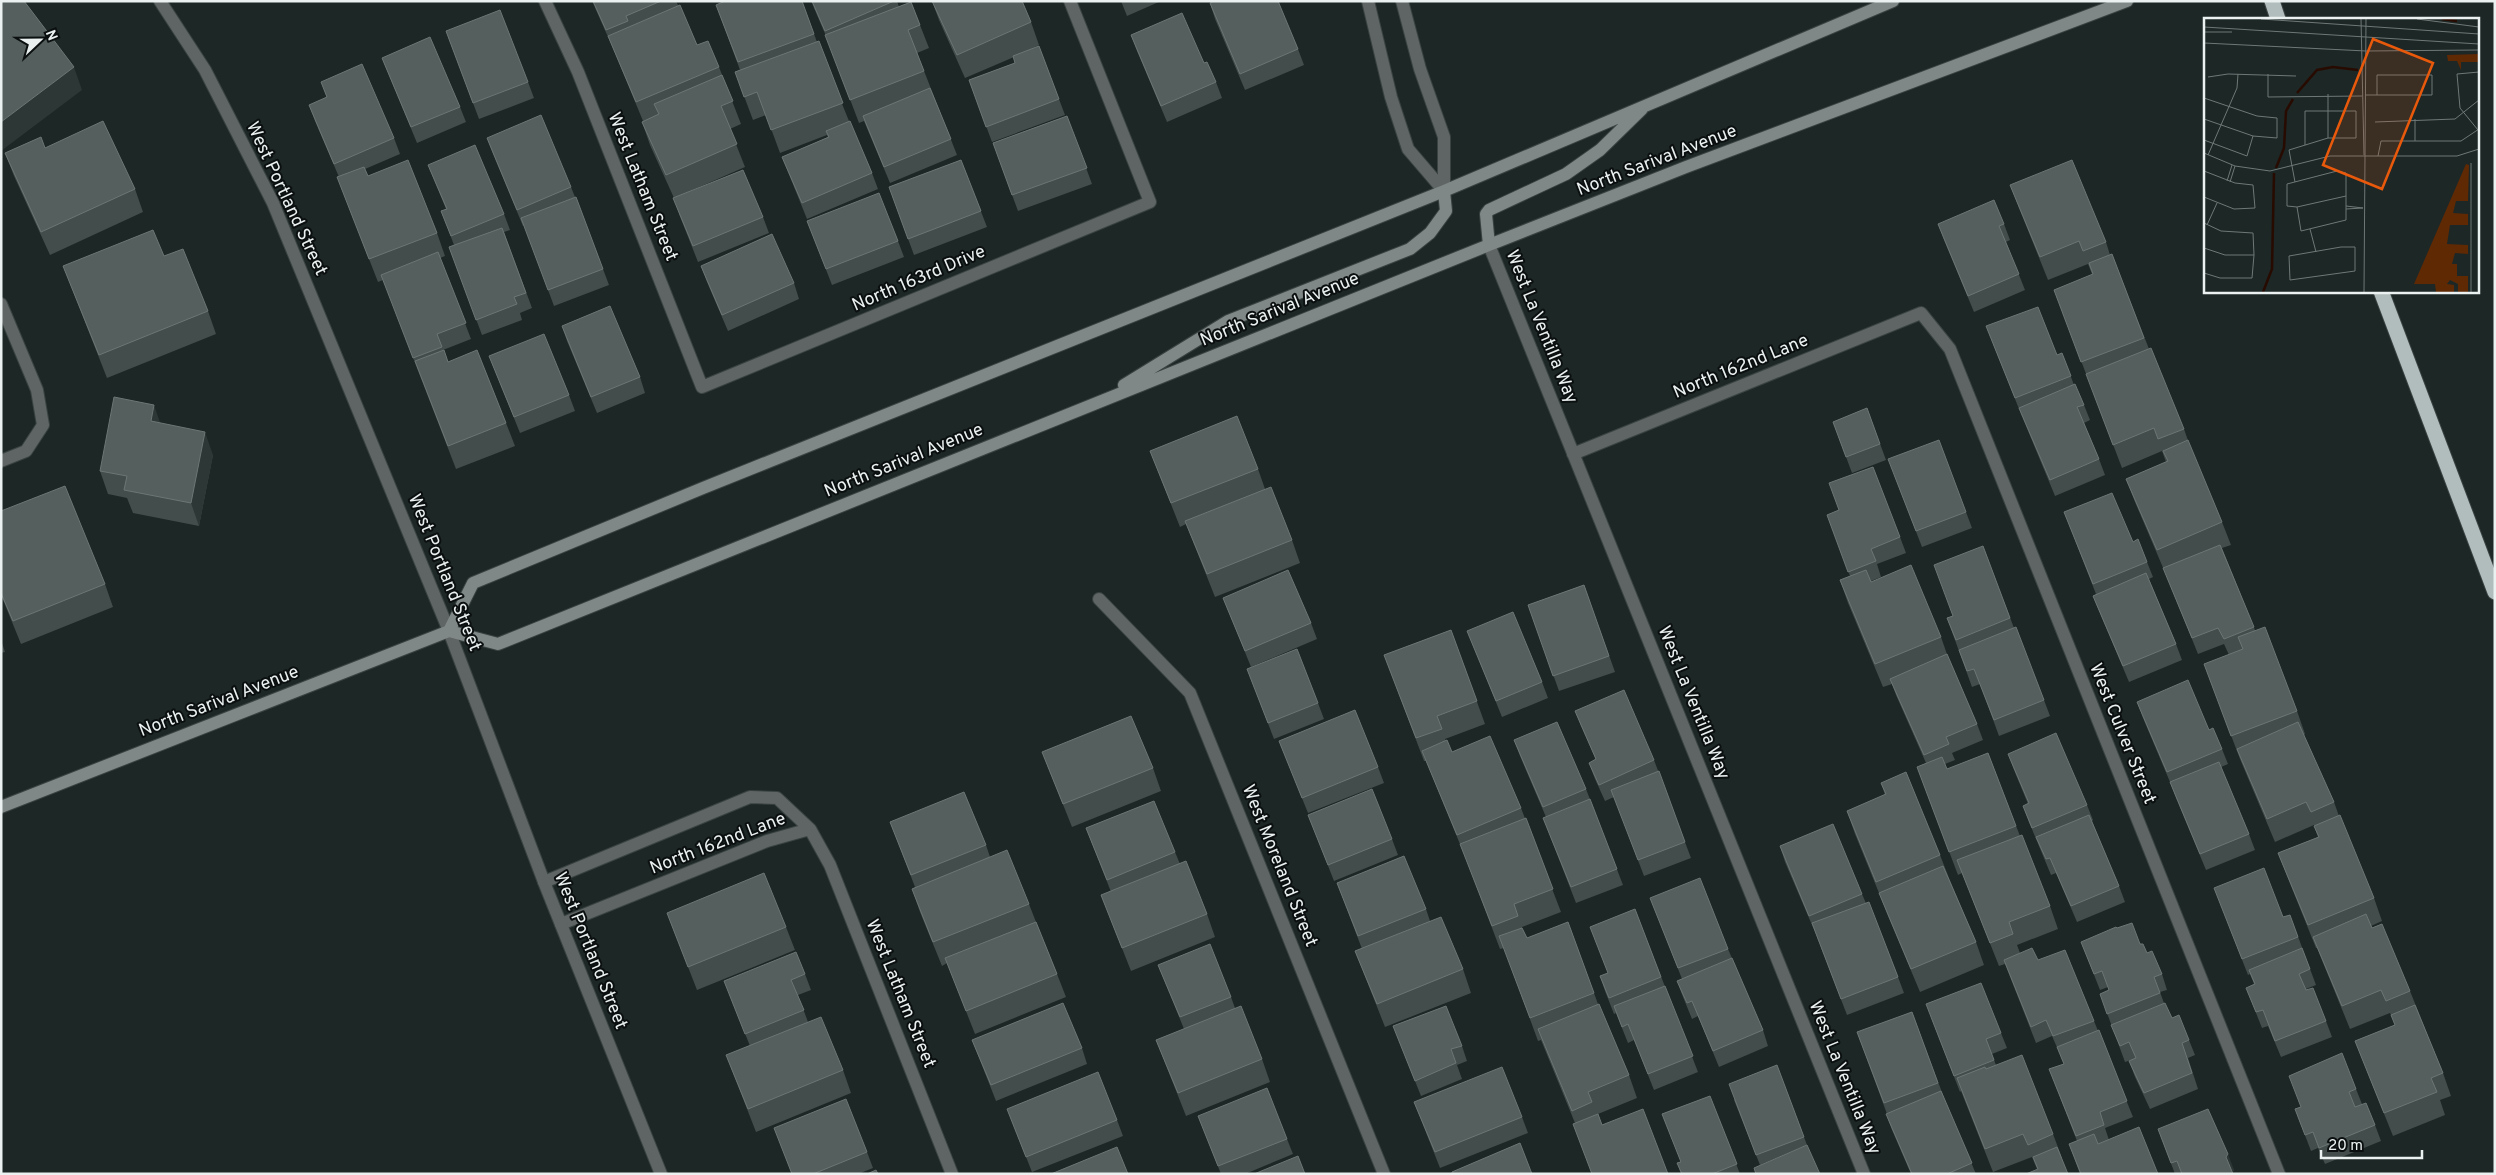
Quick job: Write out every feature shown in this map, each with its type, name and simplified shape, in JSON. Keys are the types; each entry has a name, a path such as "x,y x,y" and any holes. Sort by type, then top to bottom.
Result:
{"highway":[{"path":"2272,1 2278,18"},
{"path":"2381,292 2495,592"}],"main road":[{"path":"449,631 472,583 722,480 1444,191 1893,1"},
{"name":"North Sarival Avenue","path":"1,808 449,631 498,644 1489,244 2127,1"},
{"path":"1489,244 1486,214 1489,210 1566,174 1600,150 1648,104"},
{"path":"1094,404 1228,321 1410,249 1430,233 1446,211 1444,191"}],"street":[{"name":"West Portland Street","path":"160,1 205,70 273,204 449,631 544,882 661,1174"},
{"name":"West Latham Street","path":"545,1 582,81 702,388"},
{"name":"North 163rd Drive","path":"702,388 1150,202 1070,1"},
{"path":"1368,1 1391,97 1408,149 1444,191"},
{"path":"1402,1 1420,69 1444,138 1444,191"},
{"name":"West La Ventilla Way","path":"1489,244 1864,1174"},
{"path":"1,304 37,390 43,425 26,450 1,461"},
{"name":"North 162nd Lane","path":"1573,454 1921,313"},
{"name":"West Culver Street","path":"1921,313 1950,349 2279,1174"},
{"name":"West Moreland Street","path":"1099,599 1190,693 1384,1174"},
{"name":"North 162nd Lane","path":"544,882 750,797 776,798 810,829"},
{"name":"West Latham Street","path":"810,829 830,865 952,1174"},
{"name":"North 162nd Lane","path":"561,924 767,841 810,829"}],"building":[{"path":"1,1 24,1 74,67 1,122"},
{"path":"593,1 661,1 626,16 628,21 606,30"},
{"path":"725,1 802,1 814,34 738,62 716,5"},
{"path":"812,1 894,1 825,31"},
{"path":"932,1 1022,1 1031,22 957,55"},
{"path":"1214,1 1278,1 1298,49 1240,74 1210,3"},
{"path":"911,2 920,25 908,30 924,71 850,100 825,35"},
{"path":"680,5 697,45 708,41 719,67 636,102 608,36"},
{"path":"500,10 528,82 473,103 446,31"},
{"path":"1182,13 1204,63 1207,62 1216,82 1161,106 1131,35"},
{"path":"430,37 460,107 411,127 382,58"},
{"path":"819,41 843,103 771,130 757,92 744,97 735,72"},
{"path":"1039,46 1059,99 986,127 969,80 1015,63 1013,56"},
{"path":"362,64 394,138 334,164 309,105 327,97 321,82"},
{"path":"722,75 733,101 721,106 737,144 666,175 642,122 659,114 654,104"},
{"path":"930,88 951,139 884,167 863,116"},
{"path":"541,115 571,187 517,210 487,138"},
{"path":"1067,116 1087,168 1012,195 993,143"},
{"path":"103,121 135,189 41,232 5,153 41,137 45,148"},
{"path":"850,121 872,173 802,203 782,157 829,137 826,131"},
{"path":"475,145 504,214 451,236 441,211 447,209 428,165"},
{"path":"408,160 437,233 369,259 337,177 364,167 368,176"},
{"path":"961,160 981,211 908,239 889,187"},
{"path":"2072,160 2106,242 2083,251 2079,241 2040,257 2010,185"},
{"path":"743,170 763,217 693,246 673,198"},
{"path":"879,193 898,241 826,269 807,221"},
{"path":"576,197 603,269 548,290 521,218"},
{"path":"1994,200 2004,224 1999,226 2019,274 1968,296 1938,224"},
{"path":"502,228 526,293 514,297 517,304 476,320 449,247"},
{"path":"153,230 164,256 183,249 208,311 99,355 63,266"},
{"path":"772,234 794,283 722,315 701,266"},
{"path":"438,252 466,323 437,334 442,347 413,358 381,275"},
{"path":"2112,254 2144,338 2081,362 2054,290 2093,274 2089,263"},
{"path":"610,306 640,377 591,397 562,326"},
{"path":"2038,307 2057,355 2062,353 2071,376 2015,398 1986,326"},
{"path":"544,334 569,395 514,417 489,356"},
{"path":"2151,348 2184,429 2158,439 2154,428 2113,445 2086,374"},
{"path":"444,350 448,362 477,350 506,423 448,446 415,361"},
{"path":"2075,384 2084,405 2077,407 2099,459 2050,480 2019,408"},
{"path":"114,397 154,405 151,421 205,432 191,503 124,490 127,476 100,471"},
{"path":"1867,408 1880,444 1846,457 1833,422"},
{"path":"1237,416 1258,469 1171,503 1150,451"},
{"path":"1939,440 1966,512 1916,531 1888,459"},
{"path":"2188,440 2222,522 2157,550 2126,479 2168,461 2163,451"},
{"path":"1873,467 1900,537 1871,549 1876,561 1848,572 1827,515 1839,510 1829,483"},
{"path":"65,486 105,584 13,621 1,593 1,511"},
{"path":"1271,487 1292,540 1207,574 1185,521"},
{"path":"2112,493 2133,542 2138,539 2147,562 2093,584 2064,512"},
{"path":"2220,545 2254,627 2224,639 2218,628 2192,638 2163,568"},
{"path":"1983,546 2010,618 1956,640 1947,618 1953,616 1934,565"},
{"path":"1911,565 1941,637 1875,664 1840,580 1866,570 1871,582"},
{"path":"1288,570 1311,623 1245,651 1223,598"},
{"path":"2146,573 2176,644 2123,666 2093,596"},
{"path":"1584,585 1609,656 1553,676 1528,605"},
{"path":"1513,612 1542,682 1496,701 1467,631"},
{"path":"2016,627 2044,700 1994,720 1974,669 1967,671 1959,650"},
{"path":"2265,627 2297,711 2231,736 2204,664 2243,649 2238,637"},
{"path":"1451,630 1477,701 1437,716 1442,729 1416,738 1384,655"},
{"path":"1297,649 1318,703 1268,723 1247,669"},
{"path":"1947,654 1977,724 1946,737 1949,744 1924,755 1890,679"},
{"path":"2188,680 2209,730 2213,728 2222,749 2167,772 2137,702"},
{"path":"1624,690 1654,760 1599,785 1589,763 1596,759 1575,711"},
{"path":"1355,710 1378,767 1302,798 1279,741"},
{"path":"1131,716 1153,768 1063,804 1042,752"},
{"path":"1557,722 1586,789 1543,807 1514,740"},
{"path":"2298,722 2334,802 2311,812 2306,802 2267,819 2237,749"},
{"path":"2056,733 2087,805 2032,828 2023,806 2029,803 2008,754"},
{"path":"1490,736 1521,808 1457,835 1422,751 1447,740 1452,752"},
{"path":"1988,753 2016,826 1949,852 1917,767 1942,757 1947,769"},
{"path":"2219,762 2249,834 2200,854 2170,782"},
{"path":"1659,771 1685,842 1638,860 1611,790"},
{"path":"1906,772 1940,855 1876,882 1847,811 1886,794 1881,783"},
{"path":"1372,789 1392,839 1328,865 1308,815"},
{"path":"964,792 986,845 911,875 890,822"},
{"path":"1590,799 1617,869 1571,887 1543,818"},
{"path":"1154,801 1175,852 1107,880 1086,828"},
{"path":"2089,815 2119,886 2071,906 2050,858 2046,859 2036,837"},
{"path":"2340,815 2374,898 2308,925 2278,853 2319,837 2314,826"},
{"path":"1526,818 1553,889 1514,904 1518,916 1492,926 1460,844"},
{"path":"1833,824 1862,894 1809,916 1780,846"},
{"path":"2022,835 2050,906 2009,922 2013,934 1990,943 1957,860"},
{"path":"1007,850 1029,904 933,942 912,889"},
{"path":"1404,856 1426,909 1358,936 1337,883"},
{"path":"1186,861 1207,914 1122,948 1101,895"},
{"path":"1943,866 1976,942 1911,969 1879,893"},
{"path":"2264,868 2283,917 2290,915 2298,937 2242,959 2214,888"},
{"path":"764,873 786,927 688,967 667,913"},
{"path":"1700,878 1728,949 1678,968 1650,898"},
{"path":"1869,902 1898,977 1841,999 1812,923"},
{"path":"1635,909 1661,977 1609,998 1600,976 1608,973 1590,927"},
{"path":"2366,914 2372,928 2382,924 2410,991 2386,1001 2381,990 2342,1006 2313,937"},
{"path":"1441,917 1463,969 1377,1004 1355,951"},
{"path":"1036,922 1057,974 966,1011 945,958"},
{"path":"1568,922 1594,993 1530,1018 1499,936 1522,928 1527,938"},
{"path":"2132,923 2140,944 2143,944 2147,953 2152,951 2162,974 2154,977 2160,993 2107,1014 2100,994 2109,990 2102,971 2094,974 2081,942 2116,927"},
{"path":"1210,944 1231,997 1180,1017 1158,965"},
{"path":"2032,948 2038,960 2065,950 2094,1021 2053,1036 2046,1020 2031,1027 2004,960"},
{"path":"2302,948 2310,969 2299,974 2306,990 2313,988 2326,1021 2275,1041 2263,1010 2256,1012 2246,988 2255,984 2249,970"},
{"path":"796,952 805,974 791,980 804,1010 745,1034 724,981"},
{"path":"1732,958 1763,1030 1713,1051 1692,1001 1687,1003 1677,981"},
{"path":"1981,983 2001,1033 1986,1039 1994,1060 1954,1076 1926,1004"},
{"path":"1665,986 1693,1056 1648,1074 1628,1024 1622,1027 1614,1006"},
{"path":"1063,1003 1082,1048 991,1085 972,1040"},
{"path":"2165,1003 2172,1018 2179,1015 2189,1040 2182,1043 2192,1073 2144,1093 2129,1061 2136,1058 2129,1042 2120,1046 2111,1025"},
{"path":"1599,1004 1629,1075 1588,1092 1592,1102 1572,1111 1538,1029"},
{"path":"2415,1005 2443,1073 2431,1078 2437,1092 2384,1113 2355,1041 2395,1025 2391,1015"},
{"path":"1241,1006 1262,1059 1178,1093 1156,1040"},
{"path":"1446,1006 1462,1046 1451,1049 1456,1063 1415,1081 1393,1026"},
{"path":"1912,1012 1938,1083 1884,1103 1857,1032"},
{"path":"821,1017 843,1070 748,1109 726,1055"},
{"path":"2099,1030 2127,1101 2100,1112 2104,1125 2076,1136 2049,1069 2064,1064 2057,1047"},
{"path":"2342,1053 2356,1089 2349,1092 2355,1107 2366,1103 2375,1125 2319,1148 2313,1132 2305,1135 2295,1109 2301,1107 2289,1076"},
{"path":"2022,1055 2053,1134 2028,1145 2023,1134 1985,1149 1957,1078"},
{"path":"1777,1065 1804,1137 1756,1155 1729,1084"},
{"path":"1502,1067 1522,1117 1435,1152 1414,1102"},
{"path":"1098,1072 1117,1120 1026,1157 1007,1109"},
{"path":"1267,1088 1287,1139 1218,1166 1198,1116"},
{"path":"1941,1091 1972,1163 1947,1174 1912,1174 1886,1114"},
{"path":"1710,1096 1737,1164 1712,1174 1682,1174 1677,1163 1681,1162 1662,1114"},
{"path":"846,1099 867,1152 813,1174 792,1174 774,1128"},
{"path":"1643,1109 1668,1174 1592,1174 1573,1124 1598,1114 1602,1125"},
{"path":"2208,1109 2228,1154 2226,1157 2233,1174 2182,1174 2177,1161 2171,1163 2158,1129"},
{"path":"2139,1127 2158,1174 2081,1174 2069,1144 2094,1134 2098,1144"},
{"path":"1520,1143 1532,1174 1452,1174 1452,1172"},
{"path":"1807,1145 1820,1174 1756,1174 1754,1168"},
{"path":"1117,1147 1128,1174 1051,1174"},
{"path":"2057,1147 2068,1174 2026,1174 2038,1169 2033,1157"},
{"path":"1298,1156 1305,1174 1254,1174"},
{"path":"876,1170 878,1174 867,1174"}]}
